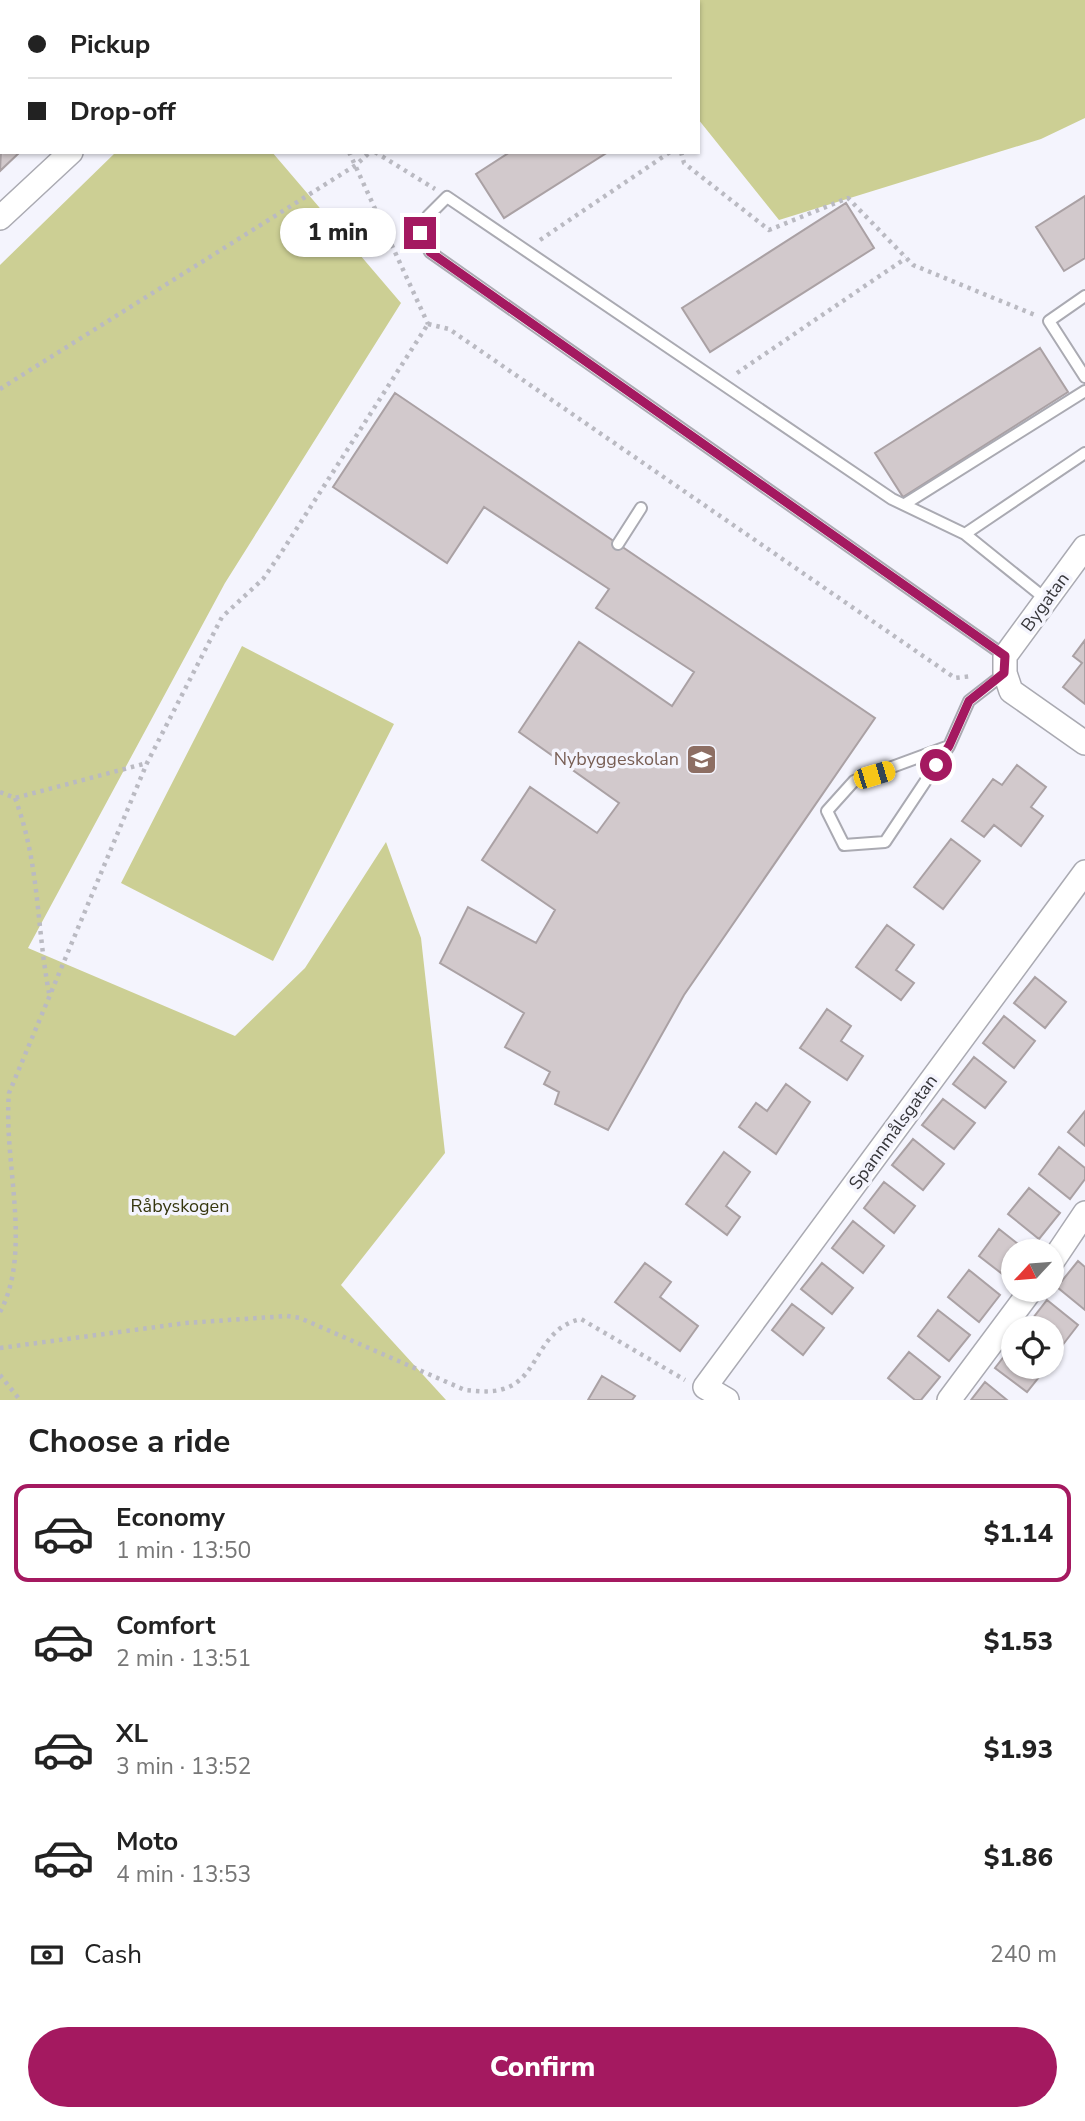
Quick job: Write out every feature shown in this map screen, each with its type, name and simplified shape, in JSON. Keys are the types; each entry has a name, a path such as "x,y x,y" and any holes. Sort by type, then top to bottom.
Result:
{"street":[{"path":"0,218 69,154"},
{"name":"Bygatan","path":"1005,665 1085,547"},
{"path":"1005,665 1011,691 1085,743"},
{"name":"Spannmålsgatan","path":"714,1392 1085,872"},
{"path":"1064,1244 1085,1213"},
{"path":"949,1400 1022,1302"}],"lane":[{"path":"949,746 854,781 827,811 844,845 885,842 949,746 969,701 1005,665 430,252 420,233 428,216 447,197 905,505 965,534 1047,600"},
{"path":"1085,296 1049,321 1085,377"},
{"path":"905,505 1085,391"},
{"path":"965,534 1085,453"},
{"path":"618,544 641,508"}],"path":[{"path":"353,154 428,324"},
{"path":"0,389 370,154"},
{"path":"376,154 447,197"},
{"path":"525,251 667,154"},
{"path":"682,154 684,163 769,230 848,198 913,265 1049,321"},
{"path":"722,383 906,258"},
{"path":"428,324 449,329 955,678 1005,665"},
{"path":"0,1312 13,1281 15,1256 7,1150 9,1093 147,763 222,617 262,579 282,553 428,324"},
{"path":"0,792 15,798 147,763"},
{"path":"15,798 32,849 39,939 49,993"},
{"path":"0,1348 186,1323 287,1316 300,1318 465,1390 492,1392 520,1381 554,1331 565,1322 581,1319 680,1378 714,1392"},
{"path":"0,1375 20,1400"}],"green space":[{"path":"700,0 1085,0 1085,118 1041,139 779,220 700,121"},
{"name":"Råbyskogen","path":"114,154 274,154 401,303 225,583 28,948 235,1036 305,968 386,842 421,938 445,1153 341,1285 446,1400 0,1400 0,265"},
{"path":"242,646 394,724 273,961 121,883"}],"building":[{"path":"1,154 18,154 0,171"},
{"path":"507,154 605,154 504,218 476,174"},
{"path":"1085,196 1085,258 1064,271 1036,227"},
{"path":"846,203 874,248 710,352 682,308"},
{"path":"1040,348 1068,392 903,497 875,453"},
{"name":"Nybyggeskolan","path":"395,393 875,718 684,995 608,1130 555,1104 559,1092 544,1084 550,1072 505,1047 524,1013 440,963 468,907 536,943 555,910 482,860 530,787 597,833 619,803 519,732 579,642 672,706 694,672 596,608 609,589 484,507 447,563 333,487"},
{"path":"1085,640 1085,704 1063,687 1082,663 1073,656"},
{"path":"1017,765 1046,787 1031,807 1043,816 1021,846 994,825 984,837 962,821 993,779 1002,785"},
{"path":"951,839 980,861 943,909 914,887"},
{"path":"887,925 914,945 896,970 914,983 901,1000 856,967"},
{"path":"1035,977 1066,1002 1045,1028 1014,1003"},
{"path":"827,1009 851,1026 841,1041 863,1056 847,1080 800,1048"},
{"path":"1004,1016 1035,1041 1014,1068 983,1043"},
{"path":"974,1057 1006,1082 985,1108 953,1084"},
{"path":"786,1084 810,1102 776,1154 739,1127 756,1103 767,1111"},
{"path":"943,1099 975,1123 954,1149 922,1125"},
{"path":"1085,1111 1085,1146 1068,1132"},
{"path":"913,1139 944,1164 923,1190 892,1165"},
{"path":"1059,1147 1085,1168 1085,1179 1070,1199 1039,1174"},
{"path":"724,1152 750,1172 726,1206 740,1217 727,1235 686,1204"},
{"path":"884,1182 915,1206 894,1233 864,1208"},
{"path":"1029,1188 1060,1213 1039,1239 1008,1214"},
{"path":"853,1221 884,1246 863,1273 832,1248"},
{"path":"999,1229 1012,1239 1001,1239 1001,1273 979,1256"},
{"path":"1078,1261 1085,1267 1085,1310 1064,1293 1064,1278"},
{"path":"645,1263 671,1282 660,1297 698,1326 680,1351 615,1302"},
{"path":"822,1263 853,1288 832,1314 801,1289"},
{"path":"969,1270 1000,1295 979,1322 948,1297"},
{"path":"1045,1302 1049,1302 1078,1325 1064,1343 1064,1316 1035,1316"},
{"path":"792,1304 824,1328 803,1355 772,1330"},
{"path":"938,1310 970,1335 949,1361 918,1336"},
{"path":"909,1352 940,1377 921,1400 915,1400 888,1378"},
{"path":"1001,1360 1001,1372 995,1368"},
{"path":"602,1376 635,1396 632,1400 588,1400"},
{"path":"1010,1379 1037,1379 1027,1392"},
{"path":"985,1382 1007,1400 971,1400"}],"place":[{"name":"Nybyggeskolan","path":"702,759"}],"route":[{"path":"420,233 430,252 1005,656 1004,673 969,701 949,746 936,765"}]}
